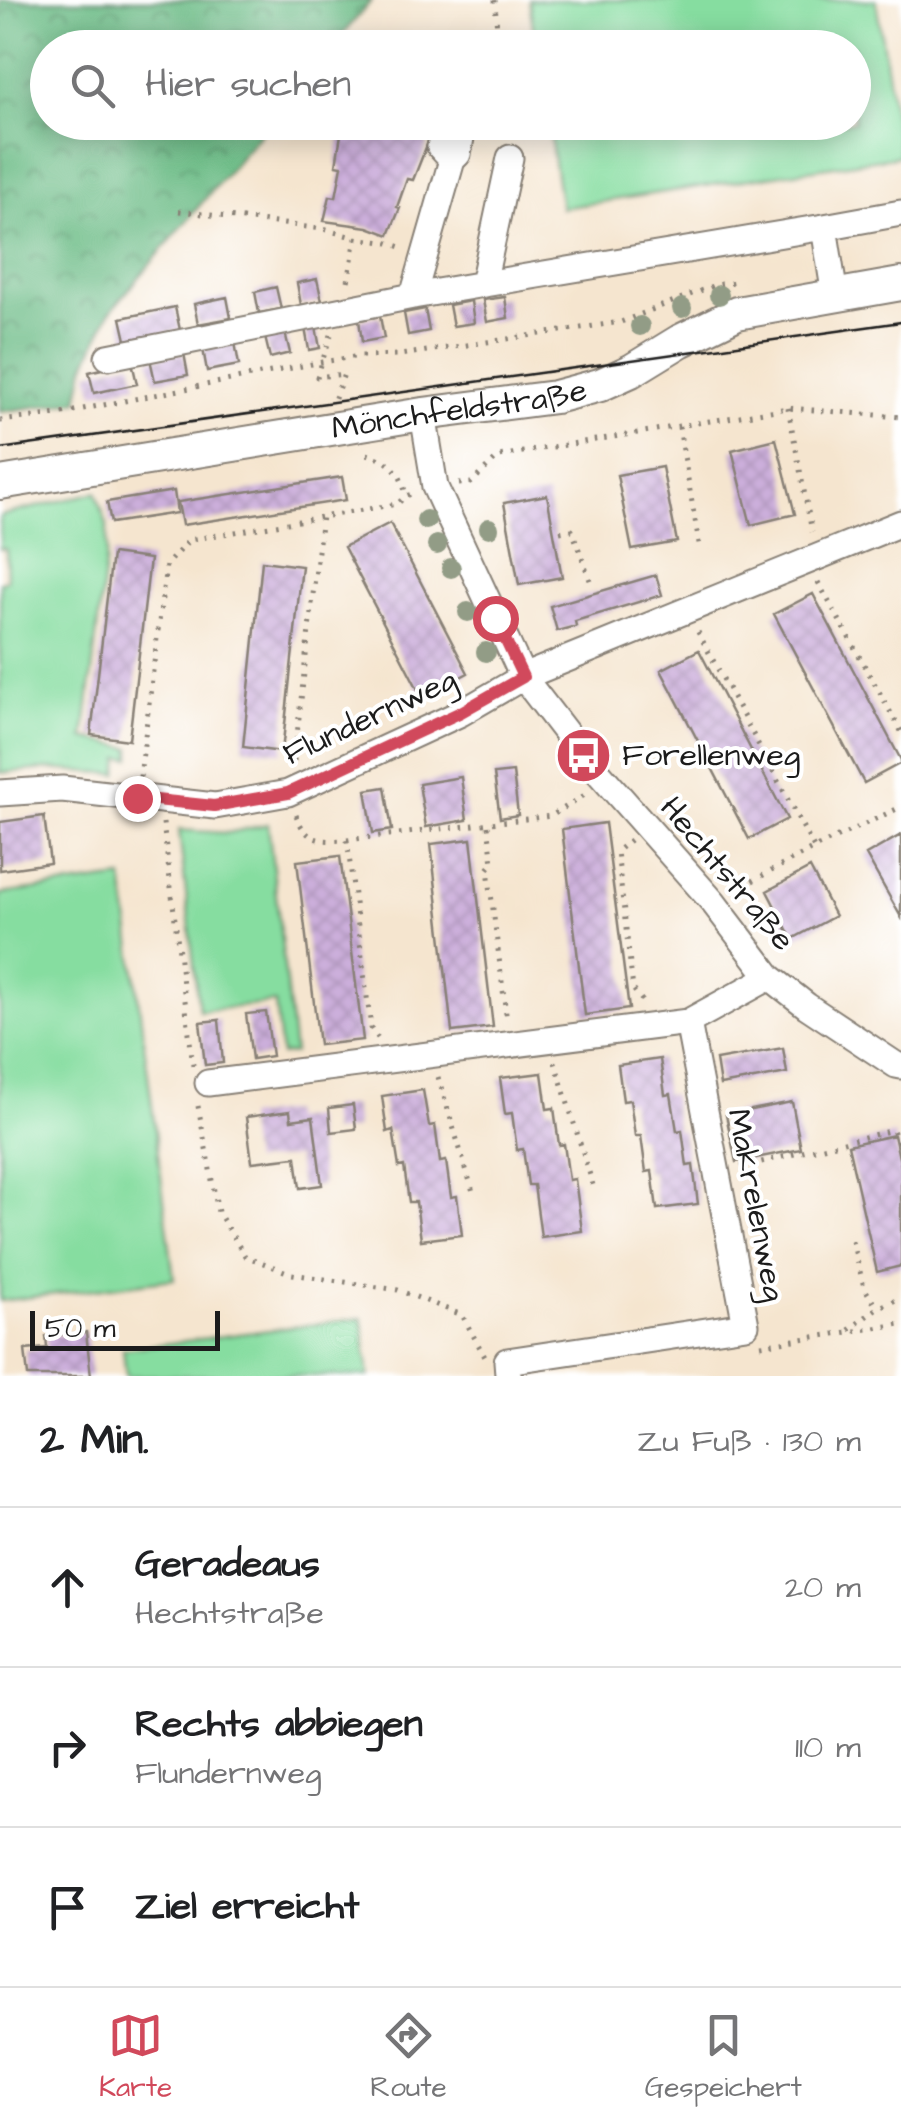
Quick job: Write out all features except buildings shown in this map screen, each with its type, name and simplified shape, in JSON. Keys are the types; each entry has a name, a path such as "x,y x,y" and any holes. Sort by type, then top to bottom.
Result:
{"main road":[{"name":"Mönchfeldstraße","path":"0,482 343,419 423,414 554,397 600,385 631,371 708,325 738,313 901,284"}],"street":[{"path":"442,140 440,147 452,160"},
{"path":"413,296 461,140"},
{"path":"483,284 510,158"},
{"path":"108,357 413,296 901,214"},
{"path":"824,227 835,296"},
{"name":"Hechtstraße","path":"423,414 435,487 523,677 606,781 714,902 770,977 807,1006 901,1066"},
{"path":"523,677 901,523"},
{"name":"Flundernweg","path":"0,793 62,789 214,806 288,793 461,712 523,677"},
{"path":"199,1082 688,1022 770,977"},
{"name":"Makrelenweg","path":"498,1369 506,1361 746,1325 688,1022"}],"path":[{"path":"495,0 497,30"},
{"path":"178,210 324,228 389,243 424,256"},
{"path":"356,238 340,310 317,378 344,374 343,419 363,453 383,458 397,472 406,496"},
{"path":"0,421 58,414 322,362 400,355 621,322 715,285 734,282"},
{"path":"788,408 812,560 901,731"},
{"path":"498,1369 462,1315 398,1290 292,1274 244,1256 218,1212 149,799 166,566 190,540 397,504 406,496 435,487 471,483 499,456 788,408 901,416"},
{"path":"679,427 700,549"},
{"path":"281,766 296,760 322,516"},
{"path":"560,532 572,530 591,582"},
{"path":"687,611 814,848"},
{"path":"288,793 301,829 318,841 346,840 551,816 606,781"},
{"path":"714,902 901,807"},
{"path":"487,825 492,863 488,869 509,1045"},
{"path":"646,827 617,850 633,988 661,1026"},
{"path":"346,840 371,1028 380,1040"},
{"path":"548,1040 592,1185"},
{"path":"431,1054 474,1195"},
{"path":"717,1173 892,1130 901,1150"},
{"path":"852,1241 864,1286 877,1308"},
{"path":"846,1332 877,1308 901,1298"},
{"path":"746,1325 750,1347 901,1324"}],"green space":[{"path":"0,0 372,0 346,30 30,30 30,140 255,140 110,312 85,367 78,401 0,412"},
{"path":"529,0 876,0 900,156 561,208 551,140 871,140 871,30 533,30"},
{"path":"96,492 107,525 107,548 84,738 131,748 131,758 120,758 118,774 48,769 0,773 0,582 7,580 6,549 0,549 0,516"},
{"path":"268,824 294,1053 281,1055 275,1003 199,1011 179,830 228,833"},
{"path":"123,878 174,1279 0,1301 0,894"},
{"path":"362,1318 369,1376 126,1376 123,1349"}],"tram line":[{"path":"0,449 901,322"}],"place":[{"name":"Forellenweg","path":"583,755"}],"route":[{"path":"137,798 214,806 288,793 461,712 523,677 495,618"}]}
